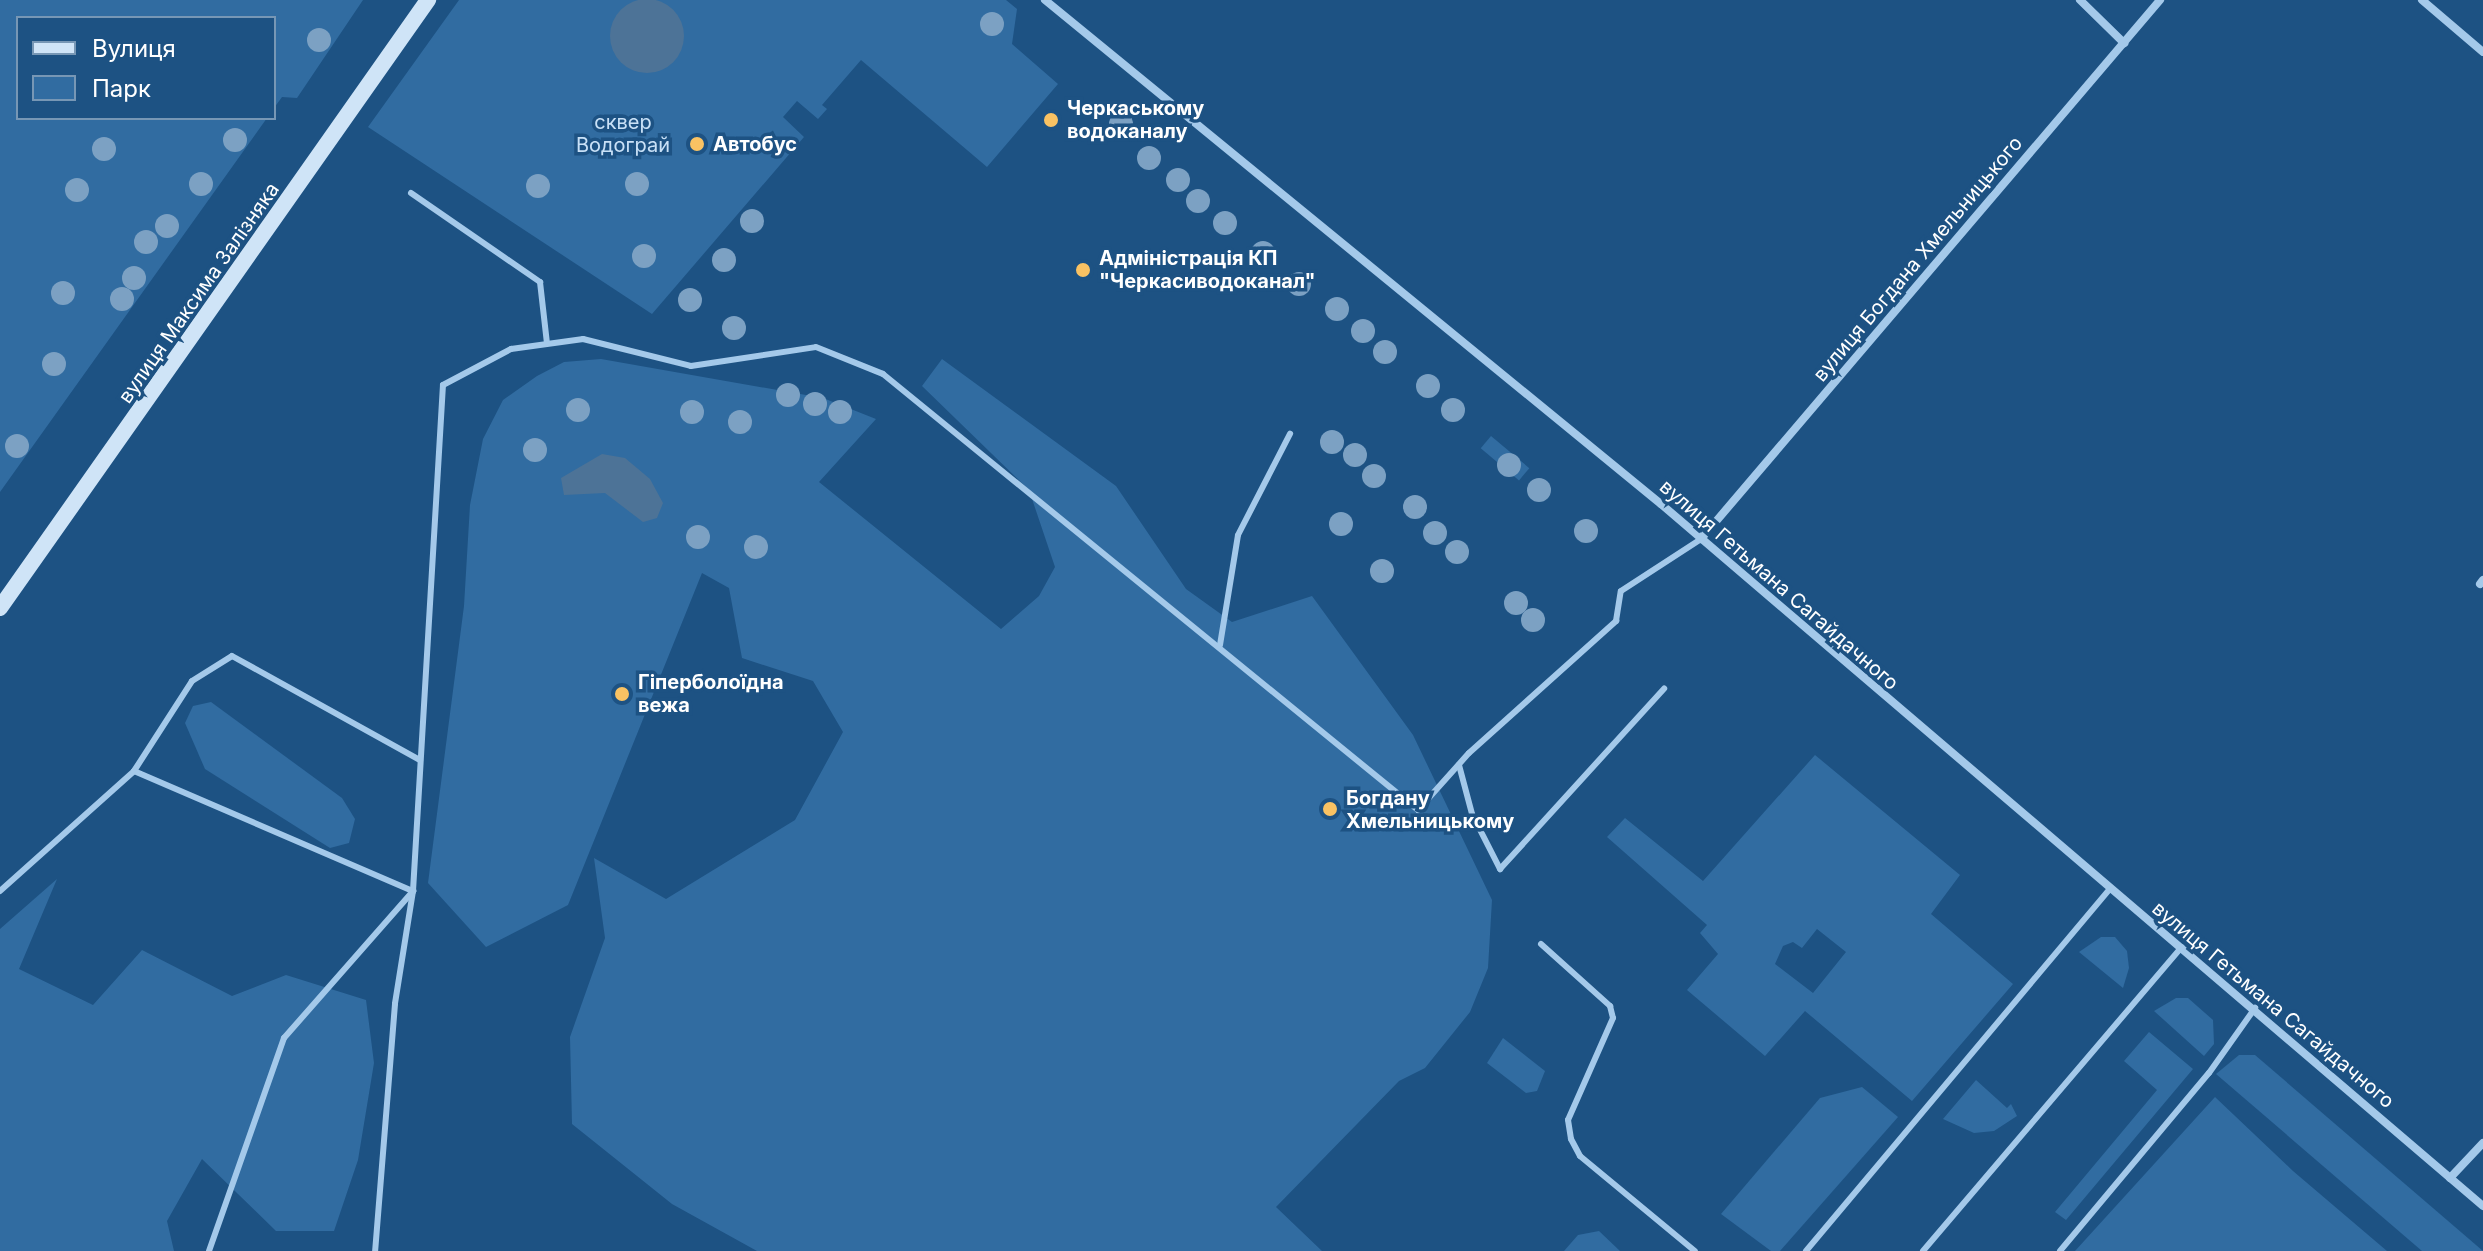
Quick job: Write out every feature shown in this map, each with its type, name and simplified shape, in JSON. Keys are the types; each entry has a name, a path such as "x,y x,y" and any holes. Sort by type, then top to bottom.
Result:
{"main road":[{"name":"вулиця Максима Залізняка","path":"0,608 428,0"}],"street":[{"name":"вулиця Гетьмана Сагайдачного","path":"1045,0 1701,539 2255,1008 2483,1206"},
{"path":"2080,0 2124,43"},
{"name":"вулиця Богдана Хмельницького","path":"1701,539 2160,0"},
{"path":"2422,0 2483,52"},
{"path":"2450,1178 2483,1143"}],"lane":[{"path":"411,193 540,282 547,343"},
{"path":"375,1251 395,1004 413,891 443,385 511,349 583,339 691,366 816,347 883,374 1220,645 1418,810 1459,765 1616,621 1621,591 1701,539"},
{"path":"1220,645 1238,535 1290,434"},
{"path":"0,891 134,771 192,681 232,656 420,760"},
{"path":"1459,765 1472,814 1500,869 1664,689"},
{"path":"134,771 413,891"},
{"path":"1806,1251 2111,888"},
{"path":"209,1251 284,1038 413,891"},
{"path":"1541,944 1610,1006 1613,1018 1568,1120 1571,1139 1580,1156 1695,1251"},
{"path":"1923,1251 2182,947"},
{"path":"2060,1251 2209,1073 2255,1008"}],"green space":[{"path":"0,0 363,0 297,98 282,97 276,105 276,16 16,16 16,120 266,120 0,492"},
{"name":"сквер Водограй","path":"459,0 1006,0 1017,9 1012,44 1058,84 987,167 861,60 822,105 827,109 818,119 797,101 783,117 804,137 652,314 368,127"},
{"path":"601,359 823,398 876,419 819,482 1001,629 1039,596 1055,567 1029,490 922,386 942,359 1116,486 1186,589 1232,622 1312,596 1413,735 1492,900 1488,968 1470,1012 1425,1068 1399,1081 1276,1207 1322,1251 757,1251 672,1204 572,1124 570,1037 605,938 594,858 666,899 795,820 843,732 813,681 742,658 729,588 702,573 568,905 486,947 428,883 464,606 470,505 483,439 503,400 537,376 564,362"},
{"path":"1491,436 1529,468 1519,480 1481,448"},
{"path":"211,702 342,798 355,819 349,843 330,848 205,769 185,723 193,706"},
{"path":"1815,755 1960,875 1931,914 2013,984 1912,1101 1805,1011 1765,1056 1687,990 1718,954 1700,933 1707,925 1607,837 1625,818 1703,881","holes":["1817,929 1846,952 1813,993 1775,964 1783,946 1793,942 1802,948"]},
{"path":"57,879 19,969 93,1005 142,950 232,996 286,975 366,1000 374,1063 358,1160 334,1231 276,1231 202,1159 167,1221 174,1251 0,1251 0,929"},
{"path":"2101,937 2115,937 2127,951 2129,968 2123,988 2079,952"},
{"path":"2176,998 2188,998 2213,1020 2214,1044 2204,1056 2154,1011"},
{"path":"2149,1032 2193,1069 2066,1220 2055,1212 2157,1090 2124,1061"},
{"path":"1503,1038 1545,1071 1537,1091 1526,1093 1487,1063"},
{"path":"2239,1055 2255,1055 2483,1251 2422,1251 2216,1074"},
{"path":"1976,1080 2007,1108 2011,1104 2017,1116 1994,1131 1974,1133 1943,1119"},
{"path":"1862,1087 1898,1117 1780,1251 1771,1251 1721,1214 1820,1098"},
{"path":"2215,1097 2293,1171 2387,1251 2075,1251"},
{"path":"1599,1231 1620,1251 1564,1251 1578,1235"}],"shaded area":[{"path":"647,-1 668,5 678,15 684,36 678,57 668,67 647,73 626,67 616,57 610,36 616,15 626,5"},
{"path":"602,454 625,458 650,479 663,503 657,518 643,522 605,493 564,495 561,478"}],"place":[{"name":"Черкаському водоканалу","path":"1051,120"},
{"name":"Автобус","path":"697,144"},
{"name":"Адміністрація КП \"Черкасиводоканал\"","path":"1083,270"},
{"name":"Гіперболоїдна вежа","path":"622,694"},
{"name":"Богдану Хмельницькому","path":"1330,809"}]}
